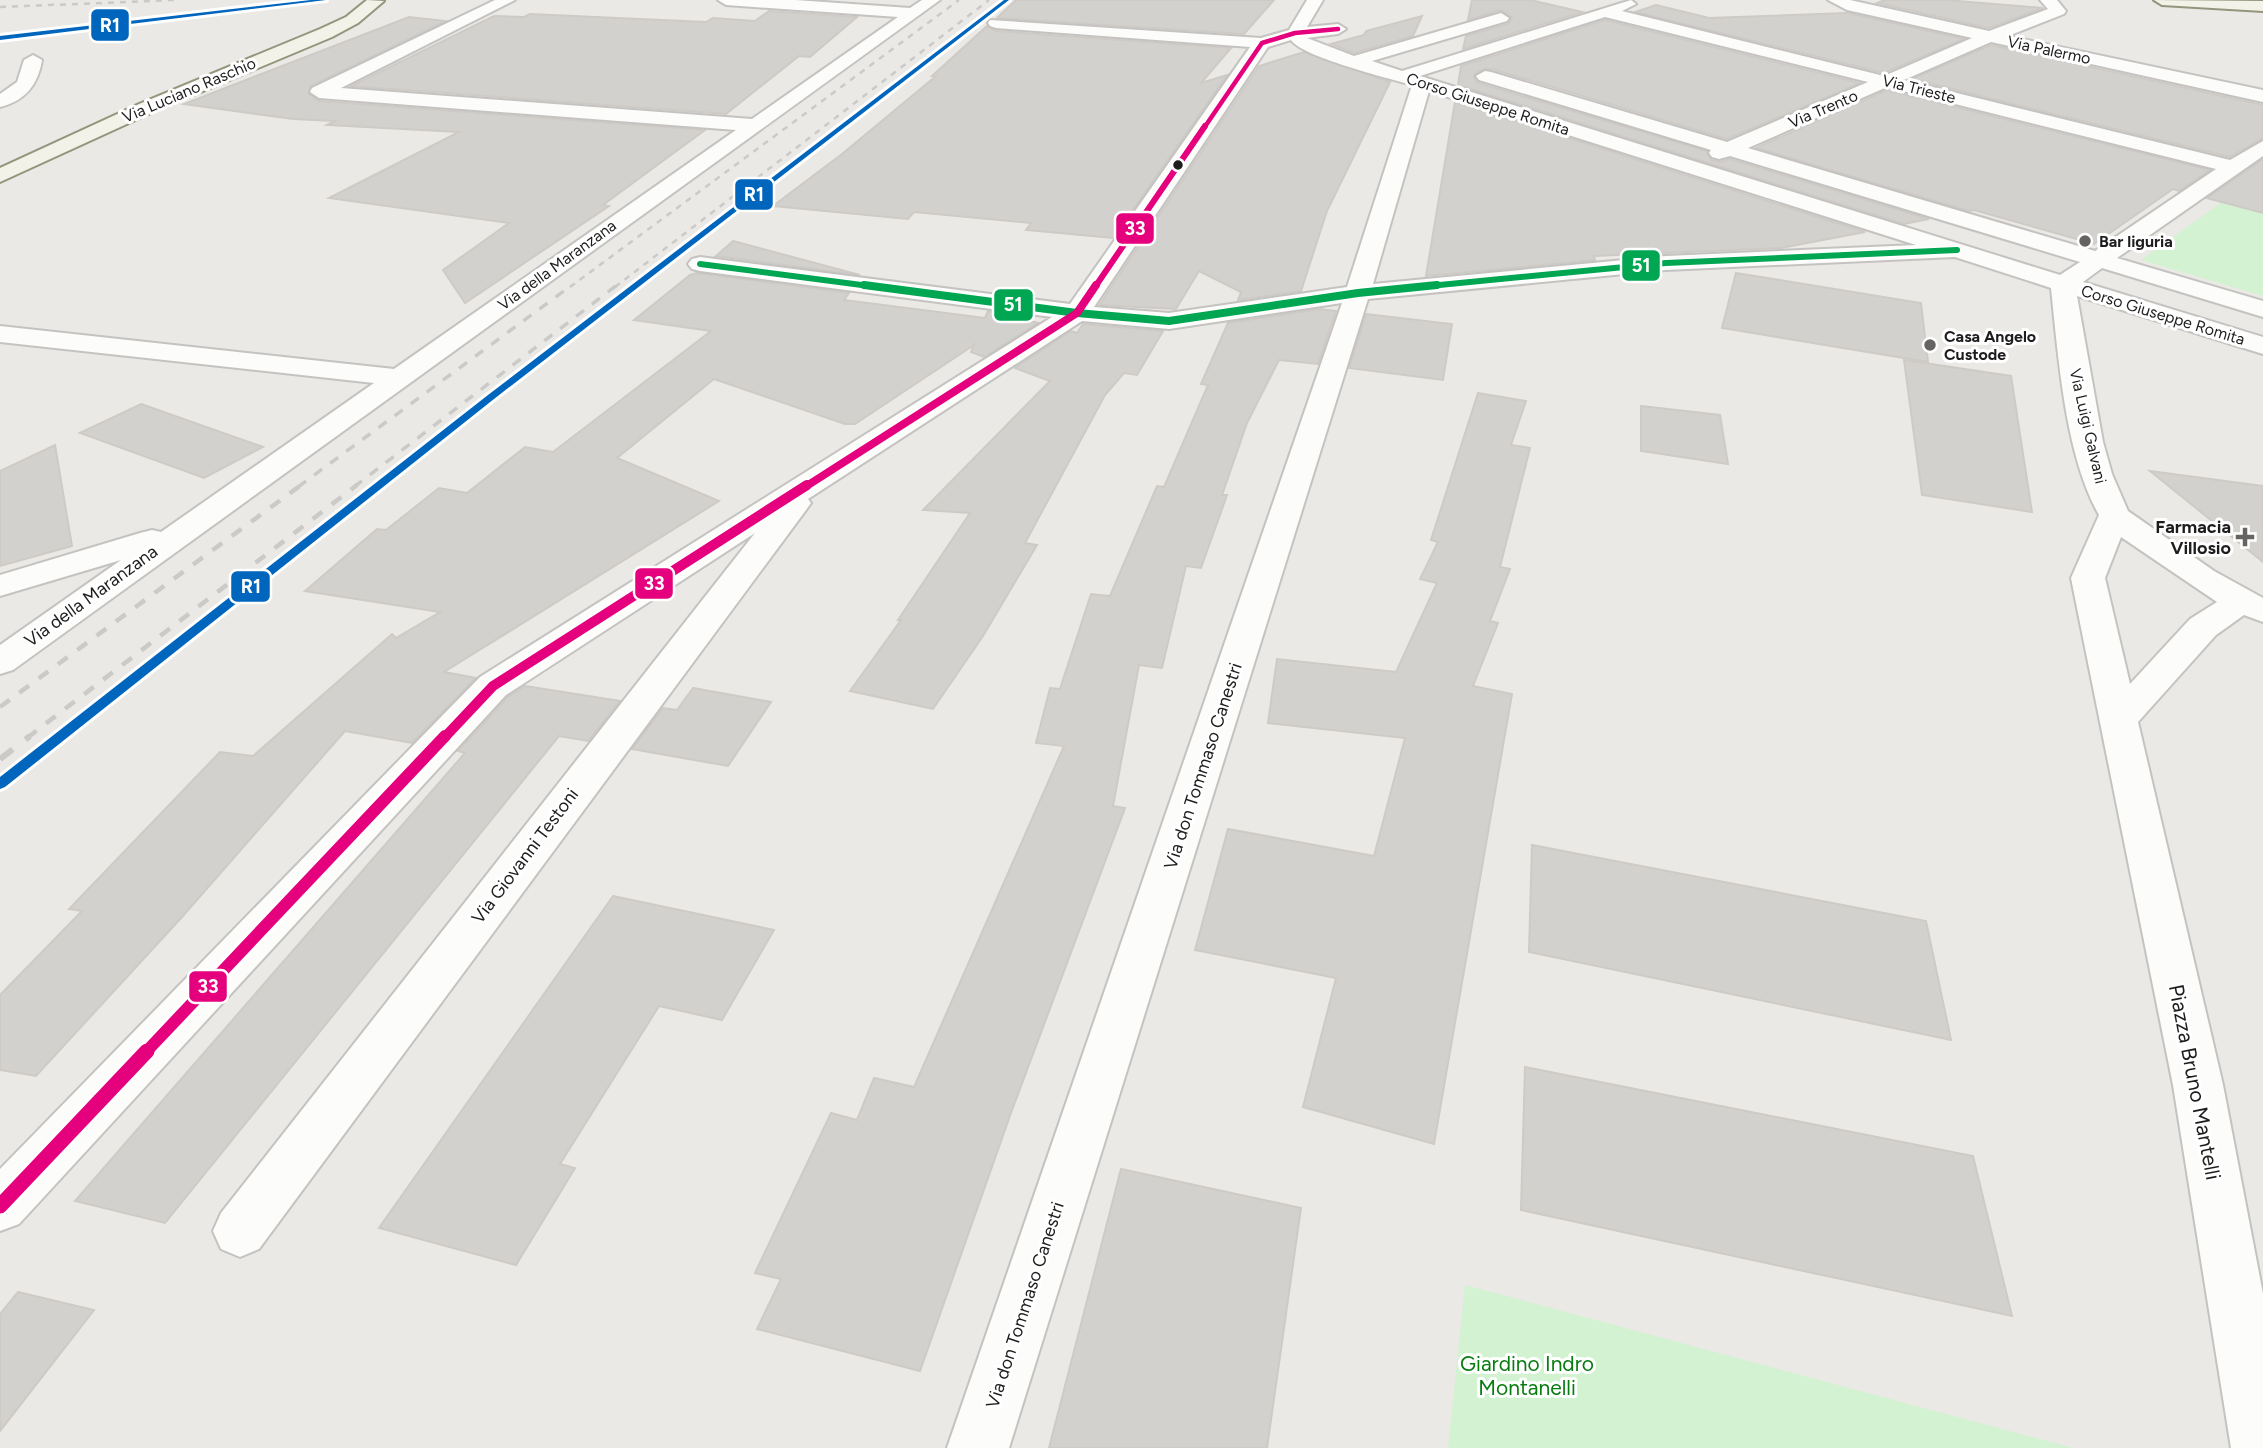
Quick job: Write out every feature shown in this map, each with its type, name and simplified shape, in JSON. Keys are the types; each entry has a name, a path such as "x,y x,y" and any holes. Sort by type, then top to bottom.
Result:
{"street":[{"path":"507,0 319,92 754,125"},
{"path":"726,0 923,6"},
{"path":"996,23 1262,43 1295,33 1315,0"},
{"path":"1413,79 1443,64 1639,0"},
{"name":"Via Palermo","path":"1836,0 1853,7 2263,96"},
{"name":"Via Trento","path":"1729,149 1989,37 2059,11 2048,0"},
{"path":"2162,0 2263,6"},
{"name":"Via Luciano Raschio","path":"0,174 326,33 352,20 376,1"},
{"name":"Via della Maranzana","path":"0,662 923,6"},
{"name":"Via Trieste","path":"1605,12 2232,167"},
{"path":"1354,61 1511,15"},
{"name":"Corso Giuseppe Romita","path":"2263,309 1443,64 1394,49 1347,29 1295,33 1297,39 1306,45 1354,61 2263,346"},
{"path":"0,1206 493,686 1077,313 1262,43"},
{"path":"0,101 24,89 31,76 33,60"},
{"name":"Via don Tommaso Canestri","path":"978,1448 1358,293 1413,79"},
{"path":"2101,260 2263,147"},
{"path":"1686,167 1729,149"},
{"path":"700,264 1077,313 1169,321 1358,293 1667,263 1957,250"},
{"name":"Corso Giuseppe Romita","path":"2063,284 2101,260"},
{"name":"Via Luigi Galvani","path":"2063,284 2071,347 2098,481 2114,516 2175,560 2252,606"},
{"path":"0,334 399,378"},
{"name":"Via Giovanni Testoni","path":"240,1231 811,482"},
{"name":"Piazza Bruno Mantelli","path":"2114,516 2088,578 2198,1085 2262,1448"},
{"name":"Via della Maranzana","path":"0,586 183,531"},
{"path":"2119,719 2203,627 2252,606"}],"green space":[{"path":"2222,202 2263,213 2263,296 2141,260"},
{"name":"Giardino Indro Montanelli","path":"1465,1285 2073,1448 1448,1448"}],"building":[{"path":"1016,0 1274,0 1244,34 997,18"},
{"path":"1472,0 1530,0 1582,12 1463,49 1466,36 1508,24 1512,17 1500,10 1468,20"},
{"path":"1885,0 1945,0 2043,8 1989,28 1877,3"},
{"path":"1656,5 1709,18 1848,13 1964,39 1884,73 1635,12"},
{"path":"769,11 857,17 810,57 799,56 726,114 351,86 494,16 524,17 530,14 706,22 713,18 755,21"},
{"path":"1422,16 1413,36 1354,53 1331,44 1364,35 1366,31"},
{"path":"409,17 446,21 311,86 309,94 319,101 705,130 603,205 609,206 465,303 443,270 509,223 329,198 459,132 327,125 335,121 293,119 184,104"},
{"path":"1605,20 1860,83 1727,139 1492,69 1484,69 1475,74 1474,78 1478,83 1707,151 1711,160 1720,162 1730,159 1929,219 1904,224 1458,85 1461,66"},
{"path":"987,26 996,31 1231,48 1201,83 1227,75 1113,238 1026,230 1031,223 914,212 908,219 773,206 842,154 936,76 932,76"},
{"path":"1991,45 2263,105 2263,138 2230,157 1912,79"},
{"path":"1304,52 1390,82 1327,211 1301,291 1238,300 1241,292 1199,271 1176,309 1099,305 1259,66"},
{"path":"1887,90 2210,170 2179,191 2173,189 2094,244 1974,210 1969,211 1756,148"},
{"path":"1455,102 1865,232 1781,248 1594,256 1595,260 1426,276"},
{"path":"2263,159 2263,213 2207,198"},
{"path":"733,241 860,275 716,256"},
{"path":"697,273 849,293 844,300 985,318 988,311 1038,323 984,357 971,352 974,345 855,424 845,424 714,379 617,458 719,501 444,672 476,678 412,743 345,731 182,917 36,1076 0,1070 0,995 82,911 69,909 220,752 253,756 392,634 396,638 440,612 305,591 377,529 386,530 439,488 467,493 525,447 553,452 711,331 634,320 690,275"},
{"path":"1736,273 1921,303 1928,362 1722,328"},
{"path":"1320,309 1336,311 1318,364 1279,360 1247,423 1222,495 1227,495 1201,568 1186,566 1162,668 1139,665 1113,806 1125,808 1012,1110 920,1371 757,1329 781,1279 755,1273 831,1113 857,1120 874,1078 914,1087 1064,746 1036,743 1050,688 1060,689 1091,594 1110,596 1157,486 1164,487 1208,385 1201,384 1228,323"},
{"path":"1366,314 1452,324 1443,380 1349,368"},
{"path":"1083,324 1163,331 1137,375 1124,373 1105,395 1025,543 1037,545 983,636 933,709 850,691 901,620 898,620 970,513 923,510 1050,381 1015,368 1071,331 1077,333"},
{"path":"1904,360 2011,376 2032,512 1922,495"},
{"path":"1478,393 1526,401 1511,445 1530,448 1500,567 1510,569 1490,621 1498,623 1473,686 1512,694 1434,1144 1303,1107 1336,978 1195,950 1228,829 1374,856 1405,738 1268,723 1277,659 1396,672 1437,583 1420,579 1438,542 1431,540"},
{"path":"141,404 263,447 204,478 80,433"},
{"path":"1641,406 1720,415 1728,464 1641,451"},
{"path":"55,445 72,546 0,566 0,471"},
{"path":"2150,471 2263,486 2263,562"},
{"path":"525,686 620,701 588,741 559,736 165,1223 75,1201 465,753 458,751 508,697"},
{"path":"693,688 771,702 728,766 632,749 663,708 677,710"},
{"path":"1532,845 1926,921 1951,1040 1529,952"},
{"path":"613,896 774,930 722,1020 659,1006 560,1164 575,1168 516,1265 379,1228"},
{"path":"1525,1067 1973,1156 2012,1316 1521,1210"},
{"path":"1121,1169 1301,1208 1267,1448 1049,1448"},
{"path":"18,1292 94,1310 0,1431 0,1314"}],"railway":[{"path":"0,7 177,0"},
{"path":"0,38 324,0"},
{"path":"570,287 959,0"},
{"path":"615,287 989,0"},
{"path":"634,287 1007,0"},
{"path":"298,487 572,285"},
{"path":"354,487 617,285"},
{"path":"377,487 636,285"},
{"path":"0,707 301,485"},
{"path":"27,738 357,485"},
{"path":"58,738 379,485"},
{"path":"0,759 30,736"},
{"path":"0,784 61,736"}],"transit line":[{"name":"R1","path":"0,38 324,0"},
{"name":"R1","path":"0,784 491,397 1007,0"},
{"name":"33","path":"0,1206 493,686 1077,313 1262,43 1295,33 1338,29"},
{"name":"51","path":"700,264 1077,313 1169,321 1358,293 1666,263 1957,250"}],"place":[{"name":"Bar liguria","path":"2085,241"},
{"name":"Casa Angelo Custode","path":"1930,345"},
{"name":"Farmacia Villosio","path":"2245,537"}]}
